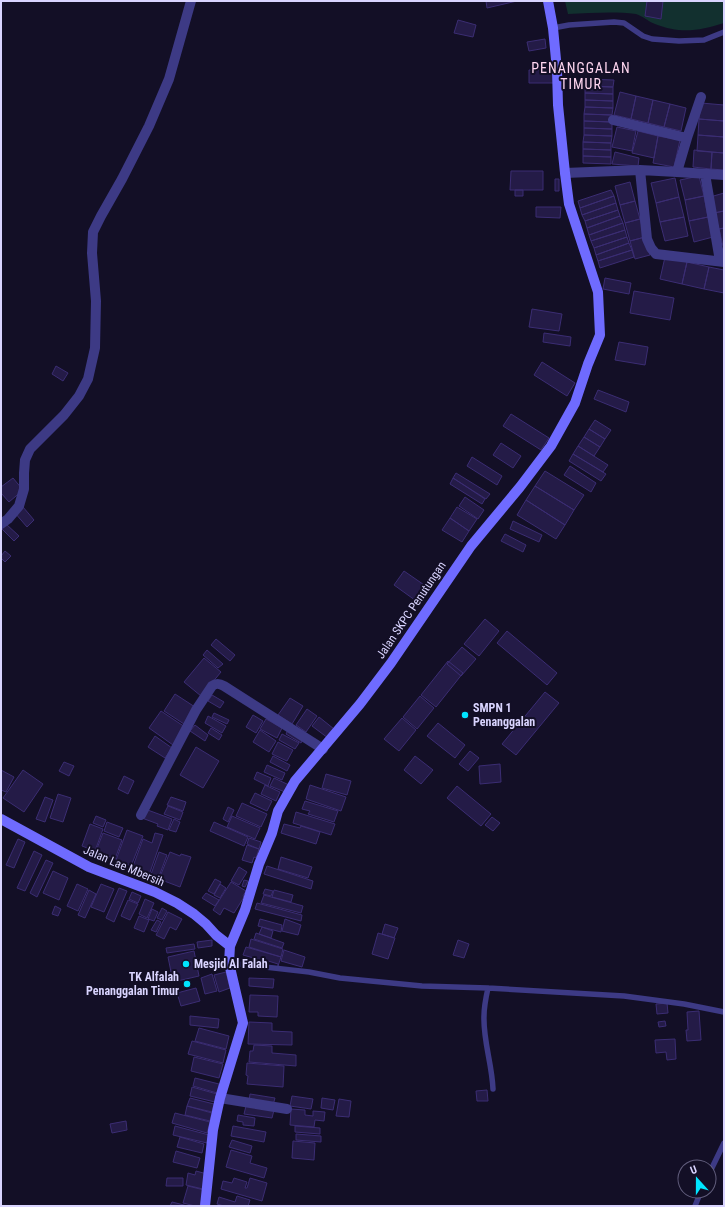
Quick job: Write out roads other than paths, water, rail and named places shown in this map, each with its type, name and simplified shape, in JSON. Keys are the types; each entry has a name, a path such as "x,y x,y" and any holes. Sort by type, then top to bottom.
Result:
{"street":[{"path":"1,524 8,519 19,506 24,489 25,460 30,449 64,414 79,396 88,379 95,348 96,301 92,253 94,232 149,126 169,80 191,1"},
{"name":"Jalan SKPC Penutungan","path":"205,1206 213,1130 220,1098 243,1024 229,963 230,946 245,910 259,864 272,833 278,811 296,781 392,663 471,546 520,487 546,452 575,403 588,364 600,335 598,292 569,204 558,105 557,70 553,28 548,1"},
{"path":"677,172 701,97"},
{"path":"613,120 687,138"},
{"path":"565,173 640,170 724,176"},
{"path":"640,170 647,239 651,248 656,254 722,261 705,174"},
{"path":"141,815 196,710 214,684 219,683 323,749"},
{"name":"Jalan Lae Mbersih","path":"1,819 90,867 154,892 177,903 194,914 206,924 216,936 230,946"},
{"path":"220,1098 287,1109"}],"lane":[{"path":"553,28 569,25 614,22 624,23 643,36 652,39 664,40 704,40 724,32"},
{"path":"229,963 309,972 364,981 422,986 488,988 624,996 684,1004 724,1012"},
{"path":"488,988 484,1017 493,1089"},
{"path":"716,1159 724,1143"}],"place":[{"name":"SMPN 1 Penanggalan","path":"465,715"},
{"name":"Mesjid Al Falah","path":"186,964"},
{"name":"TK Alfalah Penanggalan Timur","path":"187,984"}],"district":[{"name":"PENANGGALAN TIMUR","path":"581,76"}]}
